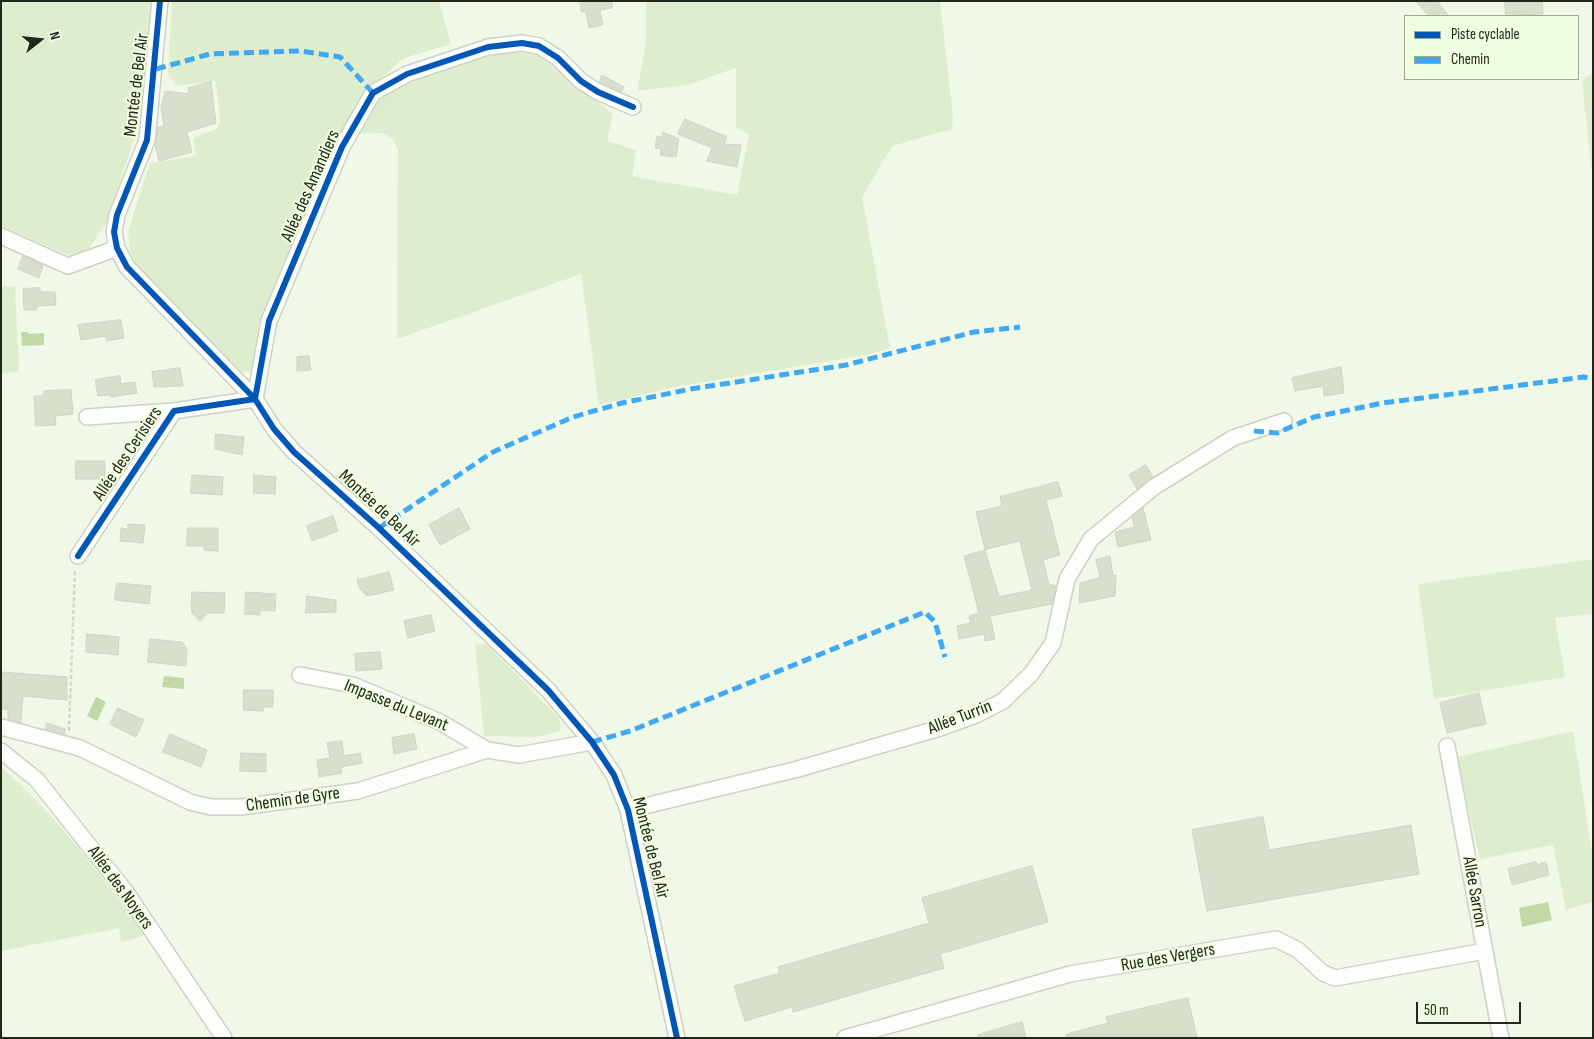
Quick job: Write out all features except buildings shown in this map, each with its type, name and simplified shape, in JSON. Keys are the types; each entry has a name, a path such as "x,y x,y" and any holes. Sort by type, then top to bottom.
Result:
{"street":[{"name":"Montée de Bel Air","path":"160,1 147,140 117,216 114,232 117,248 127,267 255,400 274,429 294,452 379,528 548,690 592,742 614,775 628,810 678,1038"},
{"name":"Allée des Amandiers","path":"255,400 269,321 342,148 373,93 407,74 488,48 522,43 539,46 558,58 581,81 598,92 633,107"},
{"path":"1,236 68,266 117,248"},
{"name":"Allée des Cerisiers","path":"87,417 174,411 255,400"},
{"name":"Allée des Cerisiers","path":"78,556 174,411"},
{"name":"Allée Turrin","path":"628,810 798,769 940,728 976,715 1003,701 1031,674 1053,643 1067,579 1091,539 1154,487 1233,438 1284,421"},
{"name":"Impasse du Levant","path":"300,675 353,685 440,722 487,750"},
{"name":"Chemin de Gyre","path":"1,727 80,748 190,802 211,807 241,807 358,791 487,750 519,755 592,742"},
{"name":"Allée Sarron","path":"1448,746 1501,1038"},
{"name":"Allée des Noyers","path":"1,751 37,780 126,892 224,1038"},
{"name":"Rue des Vergers","path":"845,1038 1070,974 1276,939 1298,950 1322,973 1335,978 1485,951"}],"path":[{"path":"69,745 73,579 78,556"}],"shaded area":[{"path":"1,1 151,1 144,80 133,141 108,220 88,250 71,256 1,226"},
{"path":"172,1 439,1 451,44 404,58 363,93 350,118 263,323 257,372 239,372 142,276 130,252 128,232 150,163 196,156 193,138 216,129 220,122 216,81 176,86 168,74"},
{"path":"646,1 940,1 953,117 952,129 892,146 862,197 890,348 866,355 675,387 599,405 581,274 397,339 398,150 393,139 383,133 357,134 377,100 391,89 480,57 511,52 535,54 559,70 613,114 607,141 636,150 632,176 737,195 749,135 736,127 736,68 687,85 637,91 646,43"},
{"path":"1593,72 1593,184 1582,81"},
{"path":"1,286 15,286 19,372 1,373"},
{"path":"21,332 28,332 28,334 44,333 44,345 22,346"},
{"path":"1593,559 1593,614 1555,618 1565,677 1434,699 1418,584"},
{"path":"475,643 488,645 559,718 561,731 535,737 484,736"},
{"path":"164,676 184,678 184,689 162,687"},
{"path":"96,697 106,702 97,721 87,716"},
{"path":"1573,731 1593,858 1593,902 1566,910 1553,845 1480,859 1456,757"},
{"path":"1,767 22,786 78,847 145,935 121,943 119,928 1,951"},
{"path":"1548,902 1552,920 1522,927 1519,908"}],"marked path":[{"path":"156,69 210,54 300,51 340,57 373,93"},
{"path":"379,528 493,452 573,417 622,403 691,389 846,365 974,332 1020,327"},
{"path":"1254,431 1277,433 1314,417 1383,403 1584,377 1593,379"},
{"path":"592,742 630,731 925,612 935,622 945,657"}],"cycle path":[{"path":"160,1 147,140 117,215 114,232 117,248 127,267 255,399 274,429 294,452 379,528 548,690 592,742 614,775 628,810 677,1038"},
{"path":"78,556 174,411 255,399 269,321 342,147 373,93 407,74 488,47 522,43 539,46 558,58 581,81 598,92 633,107"}]}
